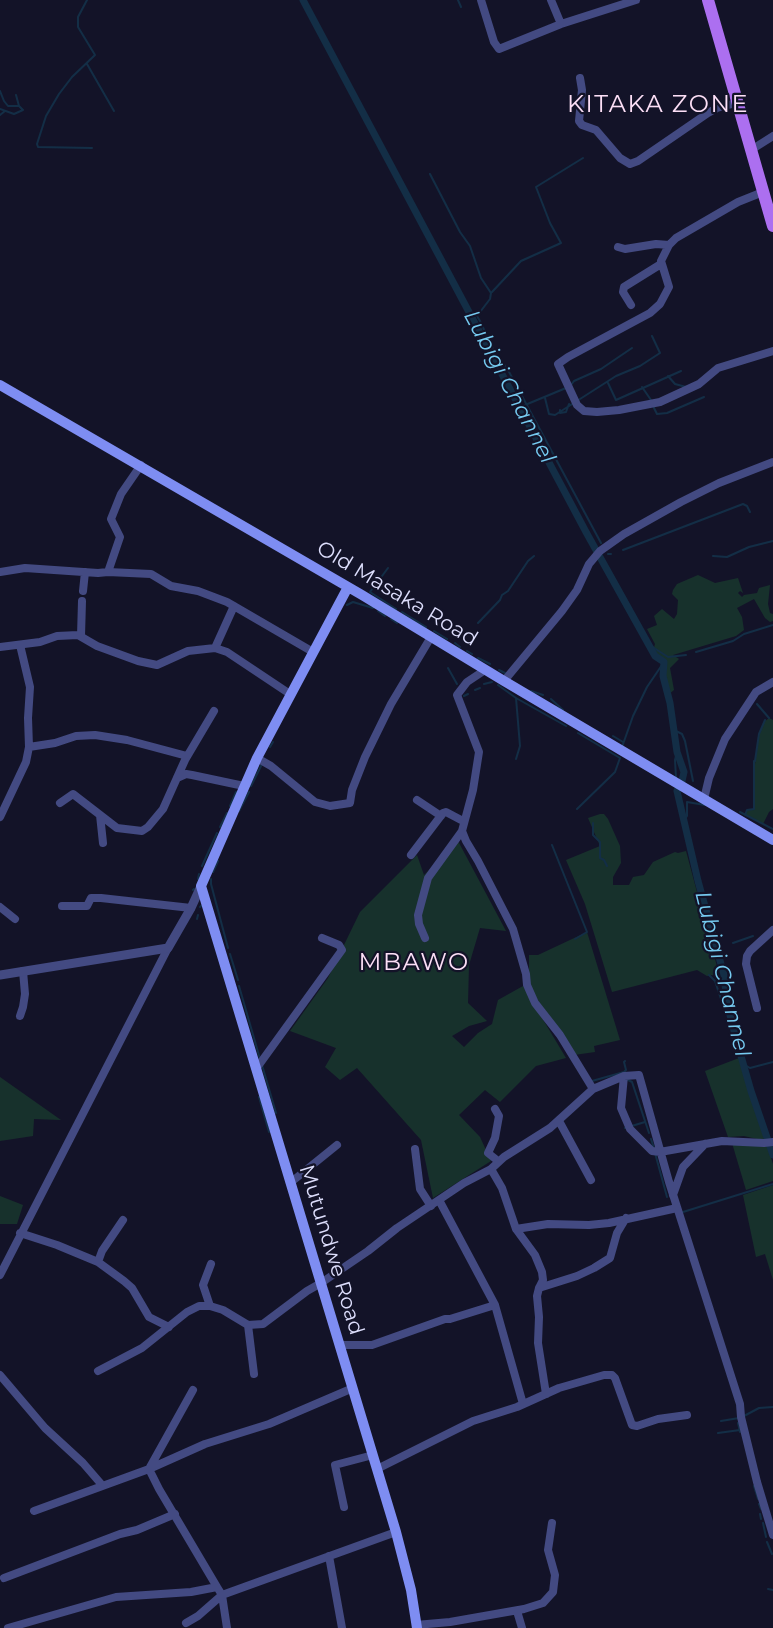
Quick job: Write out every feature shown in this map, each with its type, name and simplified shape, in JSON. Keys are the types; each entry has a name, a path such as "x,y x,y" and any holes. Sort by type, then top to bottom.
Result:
{"main road":[{"path":"708,0 736,104 773,226"},
{"name":"Old Masaka Road","path":"0,385 141,465 773,840"},
{"path":"201,886 257,758 348,587"},
{"name":"Mutundwe Road","path":"201,886 396,1532 411,1590 416,1627"}],"street":[{"path":"481,0 498,49 561,24 636,0"},
{"path":"551,0 561,24"},
{"path":"580,78 582,90 579,121 582,125 596,130 620,158 630,164 638,161 708,113 717,108 736,104"},
{"path":"751,150 773,136"},
{"path":"631,305 623,292 624,287 661,264 669,245 684,232 723,210 763,192"},
{"path":"618,247 625,249 657,244 669,245"},
{"path":"661,264 669,287 656,308 558,364 573,398 584,411 619,410 660,402 699,384 718,368 773,351"},
{"path":"504,681 562,611 598,553 624,534 681,502 719,483 773,462"},
{"path":"108,572 120,537 111,519 121,494 141,465"},
{"path":"0,572 25,568 151,574 171,586 198,591 234,606 313,652"},
{"path":"83,591 85,572"},
{"path":"81,636 82,601"},
{"path":"215,648 234,606"},
{"path":"0,647 40,642 57,636 81,636 97,646 138,661 157,665 188,651 215,648 227,652 290,694"},
{"path":"257,758 315,802 330,806 350,803 352,790 365,757 391,704 431,637"},
{"path":"0,817 26,762 29,747 30,687 20,645"},
{"path":"486,670 467,682 457,695 479,752 473,790 462,831 513,929 527,985 535,1003 560,1035 593,1089"},
{"path":"704,799 712,769 725,739 756,692 773,682"},
{"path":"60,803 73,794 117,828 142,831 157,818 187,756 214,711"},
{"path":"29,747 76,736 95,735 127,740 187,756"},
{"path":"177,778 186,774 244,786"},
{"path":"417,800 441,816"},
{"path":"411,855 446,812 463,821"},
{"path":"100,815 103,843"},
{"path":"425,938 418,915 428,878 462,831"},
{"path":"0,1275 201,886"},
{"path":"62,906 87,906 91,898 191,908"},
{"path":"0,907 15,919"},
{"path":"757,1008 746,964 747,956 773,930"},
{"path":"256,1069 342,950 339,945 321,938"},
{"path":"0,975 168,948"},
{"path":"20,1016 25,994 23,972"},
{"path":"98,1371 142,1348 187,1312 199,1306 210,1306 223,1310 248,1325 263,1324 439,1200 464,1183 491,1169 498,1161 559,1121 593,1089 624,1076 639,1075 656,1151 677,1208 740,1404 757,1482 773,1535"},
{"path":"624,1076 621,1108 630,1129 656,1151 739,1140 769,1142"},
{"path":"495,1109 499,1116 495,1138 488,1153 498,1161"},
{"path":"559,1121 591,1180"},
{"path":"673,1196 683,1167 705,1144"},
{"path":"290,1183 337,1145"},
{"path":"415,1149 418,1183 431,1206"},
{"path":"491,1169 502,1188 516,1229 535,1255 542,1272 543,1280 538,1288 538,1343 546,1394"},
{"path":"439,1200 495,1305 523,1404"},
{"path":"516,1229 548,1224 597,1224 677,1208"},
{"path":"538,1288 577,1276 610,1258 617,1233 626,1218"},
{"path":"98,1262 102,1251 123,1220"},
{"path":"20,1233 98,1262 132,1288 149,1317 169,1327"},
{"path":"210,1306 203,1285 211,1264"},
{"path":"340,1345 372,1345 445,1319 495,1305"},
{"path":"248,1325 254,1374"},
{"path":"0,1375 45,1428 83,1463 102,1485"},
{"path":"377,1469 466,1424 583,1380 609,1375 615,1378 632,1425 637,1426 658,1419 687,1415"},
{"path":"34,1511 149,1469 205,1444 269,1424 353,1388"},
{"path":"149,1469 193,1390"},
{"path":"344,1507 334,1465 373,1455"},
{"path":"149,1469 219,1591 227,1628"},
{"path":"4,1578 175,1514"},
{"path":"416,1627 517,1611 543,1603 553,1592 555,1575 548,1550 552,1523"},
{"path":"8,1628 116,1597 219,1591 396,1532"},
{"path":"329,1556 342,1628"},
{"path":"186,1623 198,1616 219,1591"},
{"path":"517,1611 522,1628"}],"green space":[{"path":"698,575 715,583 738,578 743,593 740,591 738,593 742,597 757,593 759,588 770,585 768,604 770,613 773,614 773,621 770,622 765,618 754,599 737,608 742,617 744,630 736,636 673,655 679,659 670,668 674,690 668,695 663,676 664,662 655,656 653,651 655,644 647,629 657,625 654,616 662,609 674,619 677,614 678,600 672,594 673,590 677,584"},
{"path":"769,718 773,720 773,809 763,824 745,815 747,810 754,809 757,743 763,723"},
{"path":"604,814 608,819 620,846 621,863 613,877 613,885 629,885 633,877 644,875 653,862 675,852 686,851 719,974 707,976 697,970 612,992 585,904 566,860 600,846 588,818"},
{"path":"458,841 506,931 480,928 469,965 468,1003 487,1021 469,1026 452,1036 464,1047 478,1033 492,1024 498,1000 523,986 566,1058 536,1066 500,1102 485,1090 459,1115 480,1137 491,1161 433,1198 421,1140 357,1068 340,1080 325,1067 336,1048 290,1031 328,978 360,912 417,855 424,875"},
{"path":"587,932 620,1040 594,1046 595,1052 574,1055 545,1013 529,984 529,955 538,955"},
{"path":"739,1058 766,1141 744,1136 728,1137 705,1071"},
{"path":"0,1077 61,1120 34,1119 33,1136 0,1141"},
{"path":"732,1143 767,1145 773,1164 773,1181 746,1190"},
{"path":"773,1185 773,1280 765,1254 756,1257 743,1195"},
{"path":"0,1196 23,1205 17,1224 0,1224"}],"waterway":[{"path":"87,0 78,17 78,27 95,55 72,77 59,94 46,116 37,144 38,147 92,148"},
{"name":"Lubigi Channel","path":"303,0 586,532 655,656 664,662 663,676 670,703 677,752 684,772 682,781"},
{"path":"458,0 461,7"},
{"path":"87,64 114,111"},
{"path":"0,91 8,106 19,106 23,110"},
{"path":"16,95 19,106"},
{"path":"0,109 14,114 23,110"},
{"path":"0,115 5,111"},
{"path":"492,292 521,261 561,243 550,223 536,187 583,158"},
{"path":"430,174 460,232 470,246 481,278 491,293 490,299 477,316 601,543"},
{"path":"545,398 549,414 555,415 616,376 640,366 660,353 652,336"},
{"path":"571,385 574,381 601,369 632,348"},
{"path":"608,383 616,400 681,371"},
{"path":"668,376 675,384 686,387"},
{"path":"642,387 651,400"},
{"path":"525,405 566,388"},
{"path":"653,406 657,414 667,413 704,397"},
{"path":"560,410 560,413 566,412 569,404"},
{"path":"623,550 743,504 750,512"},
{"path":"713,556 727,557 749,547 773,541"},
{"path":"478,623 508,591 528,561 534,556"},
{"path":"388,568 370,592 396,609"},
{"path":"347,605 353,602 373,608"},
{"path":"378,611 385,616"},
{"path":"402,612 426,627"},
{"path":"391,619 397,623"},
{"path":"696,652 733,641 744,634 773,625"},
{"path":"434,631 447,639"},
{"path":"455,643 460,647"},
{"path":"651,646 668,657 686,655"},
{"path":"467,651 472,654"},
{"path":"478,658 490,664"},
{"path":"622,747 647,687 664,662"},
{"path":"448,668 457,684"},
{"path":"499,670 505,673"},
{"path":"484,684 492,682"},
{"path":"498,685 516,698 520,746 516,759"},
{"path":"475,690 480,688"},
{"path":"531,691 543,695"},
{"path":"464,696 468,694"},
{"path":"516,698 566,726"},
{"path":"551,699 563,710"},
{"path":"757,704 769,718"},
{"path":"745,815 747,810 754,809 754,761 759,734 765,720"},
{"path":"674,730 682,734 685,741 693,781"},
{"path":"577,809 615,772 620,758 578,733"},
{"path":"613,736 623,742"},
{"path":"270,747 273,742"},
{"path":"676,778 677,752"},
{"path":"251,786 262,764"},
{"name":"Lubigi Channel","path":"677,791 698,881 724,975 727,1003 735,1035 773,1155"},
{"path":"230,806 236,792"},
{"path":"239,811 249,792"},
{"path":"684,820 687,816 687,802 705,805"},
{"path":"740,812 773,829"},
{"path":"220,827 227,813"},
{"path":"593,823 593,835 600,842 600,858 607,866"},
{"path":"202,866 217,833"},
{"path":"552,845 587,932 575,939"},
{"path":"213,872 218,861"},
{"path":"198,879 199,874"},
{"path":"211,879 228,948"},
{"path":"197,919 198,915"},
{"path":"733,943 753,936"},
{"path":"230,954 238,980"},
{"path":"709,975 715,981 722,1002 727,1000"},
{"path":"239,986 260,1059"},
{"path":"592,1081 624,1072 626,1070 625,1061"},
{"path":"743,1064 750,1068 773,1062"},
{"path":"262,1065 276,1113"},
{"path":"628,1080 632,1082 649,1133"},
{"path":"259,1097 269,1132"},
{"path":"625,1128 645,1122"},
{"path":"651,1139 654,1148"},
{"path":"655,1153 667,1197"},
{"path":"683,1212 773,1184"},
{"path":"744,1416 759,1408 773,1407"},
{"path":"721,1421 739,1418"},
{"path":"738,1423 740,1432"},
{"path":"718,1433 740,1430"},
{"path":"754,1486 758,1499"},
{"path":"759,1504 761,1509"},
{"path":"760,1514 761,1519"},
{"path":"763,1523 766,1537"},
{"path":"767,1542 772,1554"},
{"path":"768,1589 773,1590"}],"district":[{"name":"KITAKA ZONE","path":"658,105"},
{"name":"MBAWO","path":"414,963"}]}
